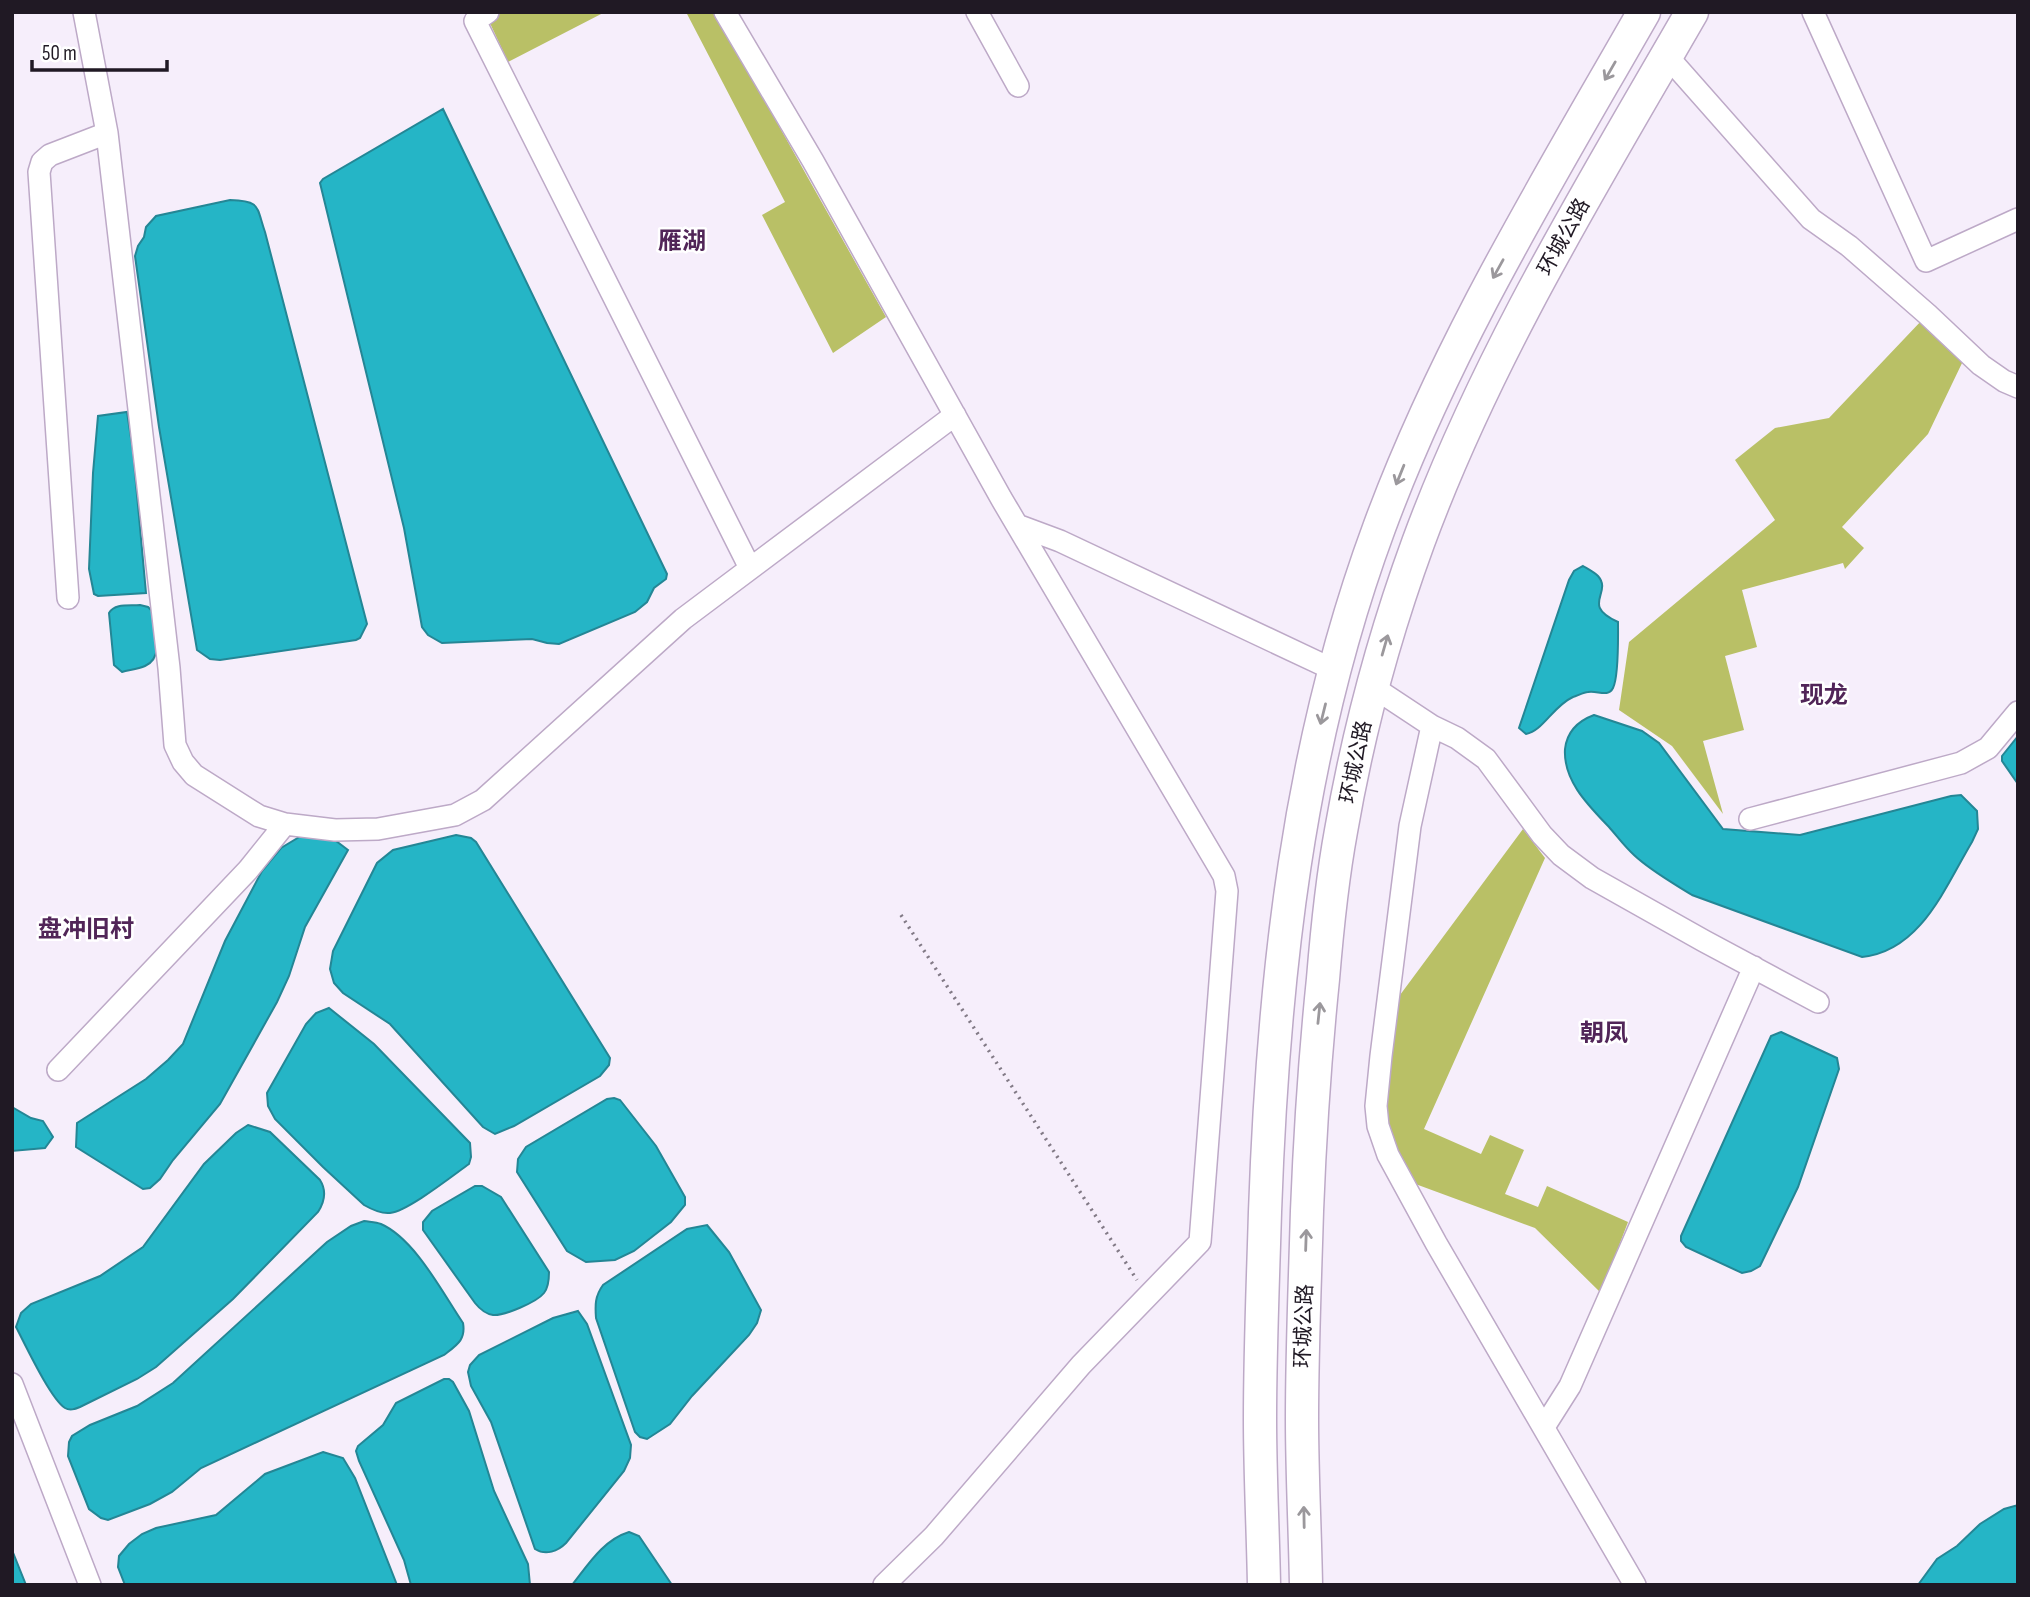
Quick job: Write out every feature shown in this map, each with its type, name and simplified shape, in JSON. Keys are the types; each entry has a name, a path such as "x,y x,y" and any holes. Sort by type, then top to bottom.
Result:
{"highway":[{"name":"环城公路","path":"1306,1585 1302,1352 1314,1064 1328,920 1341,832 1358,747 1373,687 1418,544 1444,477 1530,297 1692,12"},
{"name":"环城公路","path":"1264,1585 1261,1352 1272,1061 1287,916 1300,825 1317,737 1334,670 1378,530 1406,461 1448,367 1494,278 1640,14"}],"street":[{"path":"84,12 107,133 169,668 175,745 183,762 194,775 248,810 285,824 335,830 378,829 445,818 466,811 483,800 683,619 954,415"},
{"path":"488,12 475,21 750,568"},
{"path":"724,12 813,161 954,415 1217,864 1226,885 1200,1242 1082,1365 934,1536 884,1585"},
{"path":"977,12 1018,86"},
{"path":"1812,12 1926,261 2018,219"},
{"path":"1667,56 1811,219 1849,246 1981,365 2018,387"},
{"path":"68,598 39,172 42,162 50,155 107,133"},
{"path":"1017,525 1060,541 1334,670"},
{"path":"1373,687 1432,726 1457,738 1486,759 1542,835 1561,855 1592,878 1818,1002"},
{"path":"1750,819 1961,763 1988,748 2018,712"},
{"path":"1432,726 1410,827 1376,1116 1388,1155 1635,1585"},
{"path":"58,1070 248,870 285,824"},
{"path":"1544,1427 1570,1386 1754,967"},
{"path":"12,1384 90,1585"}],"path":[{"path":"901,915 1148,1296"}],"green space":[{"path":"502,12 605,12 508,62 489,21"},
{"path":"686,12 715,12 886,317 833,353 762,215 785,202"},
{"path":"1923,319 1963,361 1928,434 1842,527 1864,548 1845,569 1843,563 1742,590 1757,647 1725,656 1744,730 1703,741 1723,814 1672,746 1619,710 1629,642 1775,520 1735,460 1775,428 1829,418"},
{"path":"1523,829 1545,858 1424,1129 1481,1154 1490,1135 1524,1150 1505,1194 1538,1207 1547,1186 1628,1222 1601,1293 1535,1228 1410,1182 1397,1160 1384,1108 1400,995"}],"water":[{"path":"443,109 667,574 666,579 654,588 647,602 635,612 559,644 532,639 442,643 428,635 422,627 404,528 320,183"},
{"path":"230,200 252,204 260,216 367,624 360,638 356,640 220,660 210,659 197,650 159,427 135,256 146,227 156,216"},
{"path":"127,412 146,593 98,596 94,594 89,569 98,416"},
{"path":"1583,566 1602,582 1599,599 1601,610 1618,622 1618,656 1613,688 1608,693 1586,692 1573,697 1538,728 1526,734 1519,728 1569,580 1574,571"},
{"path":"140,605 153,612 157,649 151,662 145,666 122,672 114,665 109,613 119,606"},
{"path":"1594,715 1642,731 1659,743 1723,829 1800,835 1961,795 1977,811 1978,829 1941,897 1916,930 1883,952 1862,957 1692,895 1634,855 1586,802 1568,772 1565,749 1568,737 1578,724"},
{"path":"2018,736 2018,784 2002,761 2002,756"},
{"path":"456,835 471,838 476,842 610,1058 609,1065 600,1076 514,1126 495,1134 483,1127 390,1024 343,993 334,983 330,969 333,951 377,863 393,850"},
{"path":"301,836 336,841 348,850 305,927 289,976 277,1002 220,1104 160,1179 150,1188 143,1189 76,1147 77,1123 146,1079 183,1044 225,941 262,871 281,848"},
{"path":"329,1008 374,1044 470,1143 469,1164 398,1211 383,1213 364,1205 275,1119 268,1106 267,1093 306,1024 316,1013"},
{"path":"1781,1032 1837,1058 1839,1069 1798,1187 1760,1266 1742,1273 1686,1247 1681,1236 1771,1036"},
{"path":"607,1099 620,1100 656,1146 685,1197 685,1205 671,1222 634,1251 615,1260 586,1262 567,1251 517,1172 518,1159 526,1147"},
{"path":"12,1107 31,1118 43,1121 53,1137 45,1148 12,1151"},
{"path":"248,1125 270,1132 320,1180 324,1196 318,1212 233,1299 156,1367 80,1407 71,1410 65,1408 45,1382 16,1327 21,1313 31,1304 100,1276 143,1247 204,1164"},
{"path":"475,1186 482,1186 501,1197 549,1272 546,1288 540,1297 520,1308 498,1315 488,1313 477,1305 423,1230 423,1222 432,1211"},
{"path":"364,1221 381,1224 393,1231 427,1268 463,1323 462,1338 457,1345 444,1355 201,1468 172,1492 150,1504 108,1520 89,1509 68,1456 72,1436 90,1425 137,1406 173,1383 327,1242"},
{"path":"707,1225 729,1252 761,1310 757,1323 670,1424 647,1439 640,1437 635,1432 596,1318 597,1297 603,1285 687,1229"},
{"path":"578,1311 587,1324 631,1445 630,1458 624,1471 566,1543 556,1550 543,1552 535,1549 491,1422 471,1386 468,1372 470,1365 479,1355 553,1318"},
{"path":"444,1379 453,1382 469,1411 494,1491 528,1564 530,1585 411,1585 404,1560 359,1461 356,1451 358,1446 383,1425 396,1403"},
{"path":"323,1452 343,1458 355,1478 397,1585 125,1585 118,1567 119,1556 142,1534 156,1528 216,1515 265,1474"},
{"path":"2018,1505 2018,1585 1918,1585 1937,1559 1957,1546 1980,1524 2004,1509"},
{"path":"629,1532 639,1536 672,1585 572,1585 604,1547"},
{"path":"12,1550 26,1585 12,1585"}],"district":[{"name":"雁湖","path":"682,241"},
{"name":"现龙","path":"1824,695"},
{"name":"盘冲旧村","path":"86,929"},
{"name":"朝凤","path":"1604,1033"}]}
